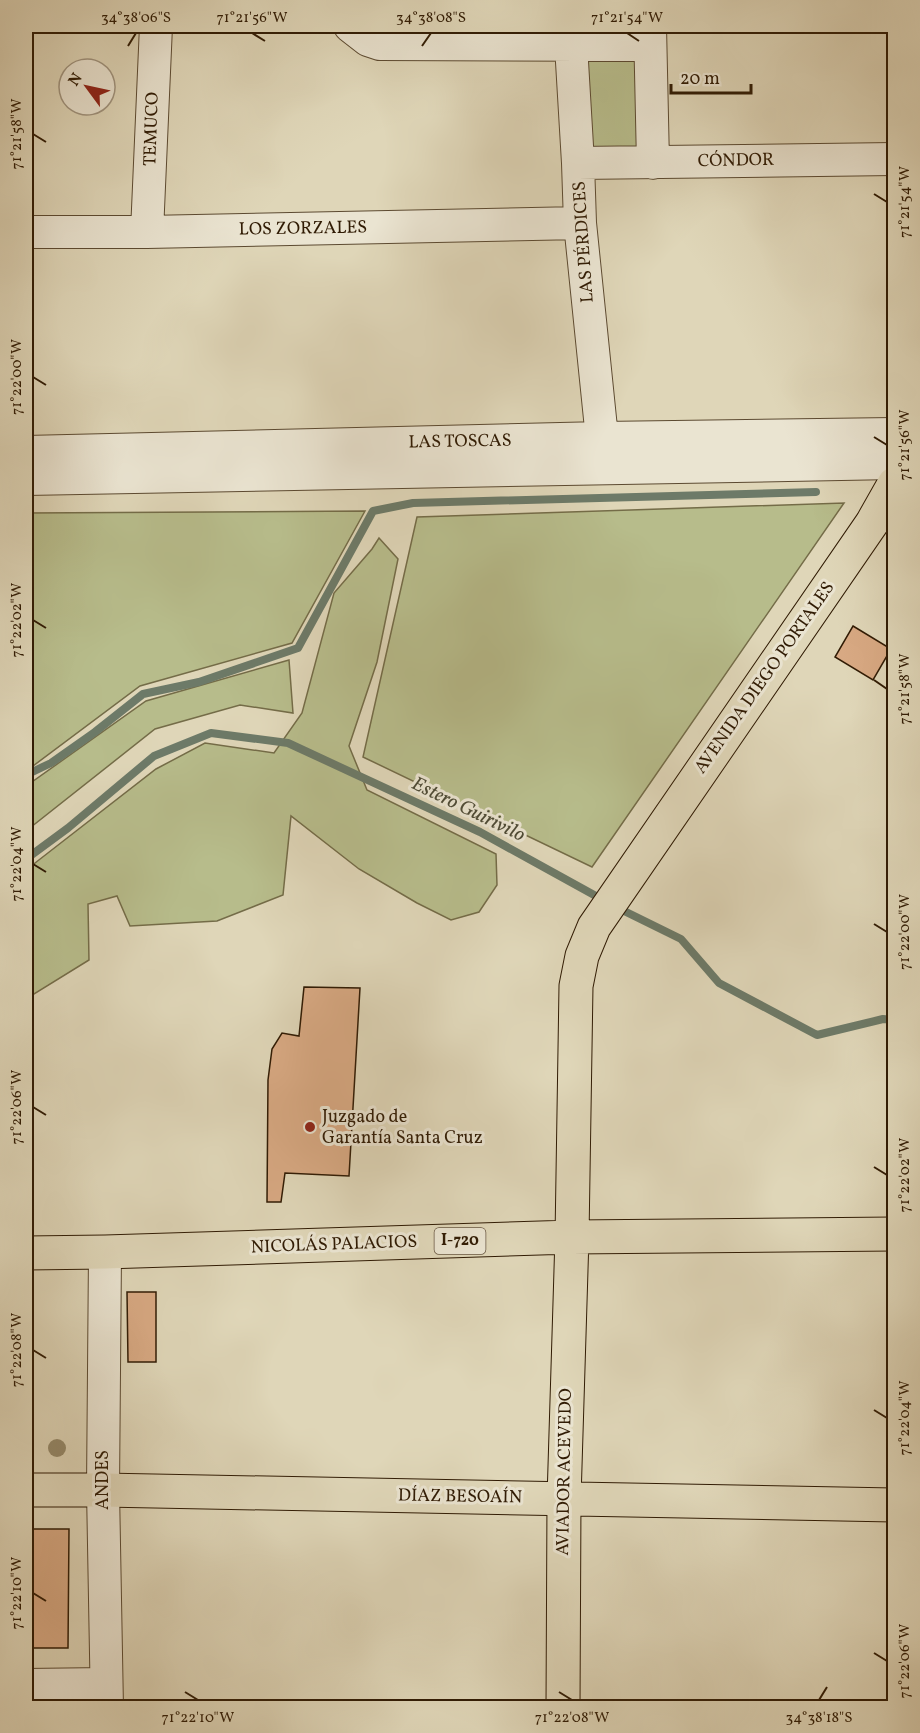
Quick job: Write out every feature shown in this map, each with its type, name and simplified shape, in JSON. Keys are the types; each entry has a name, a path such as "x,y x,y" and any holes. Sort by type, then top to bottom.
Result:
{"main road":[{"name":"AVENIDA DIEGO PORTALES","path":"572,1237 576,986 582,956 594,927 872,523 894,484"},
{"name":"NICOLÁS PALACIOS","path":"26,1253 572,1237 894,1234"},
{"name":"AVIADOR ACEVEDO","path":"563,1707 564,1499 572,1237"},
{"name":"DÍAZ BESOAÍN","path":"26,1490 894,1505"}],"street":[{"name":"TEMUCO","path":"147,232 156,26"},
{"path":"350,26 368,40 380,44 571,45 650,35 653,162"},
{"name":"LAS PÉRDICES","path":"571,45 580,223 602,438"},
{"name":"CÓNDOR","path":"578,164 894,159"},
{"name":"LOS ZORZALES","path":"26,232 147,232 580,223"},
{"name":"LAS TOSCAS","path":"26,452 602,438 894,434"},
{"name":"LAS TOSCAS","path":"26,479 894,463"},
{"name":"ANDES","path":"105,1252 103,1490 107,1696"},
{"path":"26,1685 107,1696"}],"green space":[{"path":"637,56 639,151 584,153 581,57"},
{"path":"844,503 592,867 363,757 417,517"},
{"path":"365,511 292,643 140,686 33,766 26,766 26,513"},
{"path":"379,538 398,559 377,662 349,746 367,790 496,854 497,885 479,912 451,920 417,903 359,869 291,816 283,895 217,921 130,926 117,896 88,904 89,960 26,999 26,870 156,769 205,743 274,753 302,713 334,593"},
{"path":"289,660 293,713 240,705 155,729 26,831 26,784 146,701"},
{"path":"833,1701 894,1703 894,1707 833,1707"}],"building":[{"path":"853,626 891,649 873,680 835,657"},
{"name":"Juzgado de Garantía Santa Cruz","path":"304,987 360,988 349,1176 285,1173 281,1202 267,1202 268,1080 272,1049 282,1033 299,1036"},
{"path":"127,1292 156,1292 156,1362 128,1362"},
{"path":"26,1529 69,1529 68,1648 26,1648"}],"waterway":[{"path":"26,775 51,763 143,694 199,682 298,648 373,511 413,503 816,492"},
{"name":"Estero Guirivilo","path":"26,859 68,828 154,756 211,733 288,743 480,832 605,901"},
{"name":"Estero Guirivilo","path":"616,907 681,939 719,983 817,1035 883,1019 894,1020"}],"place":[{"name":"Juzgado de Garantía Santa Cruz","path":"310,1127"}]}
